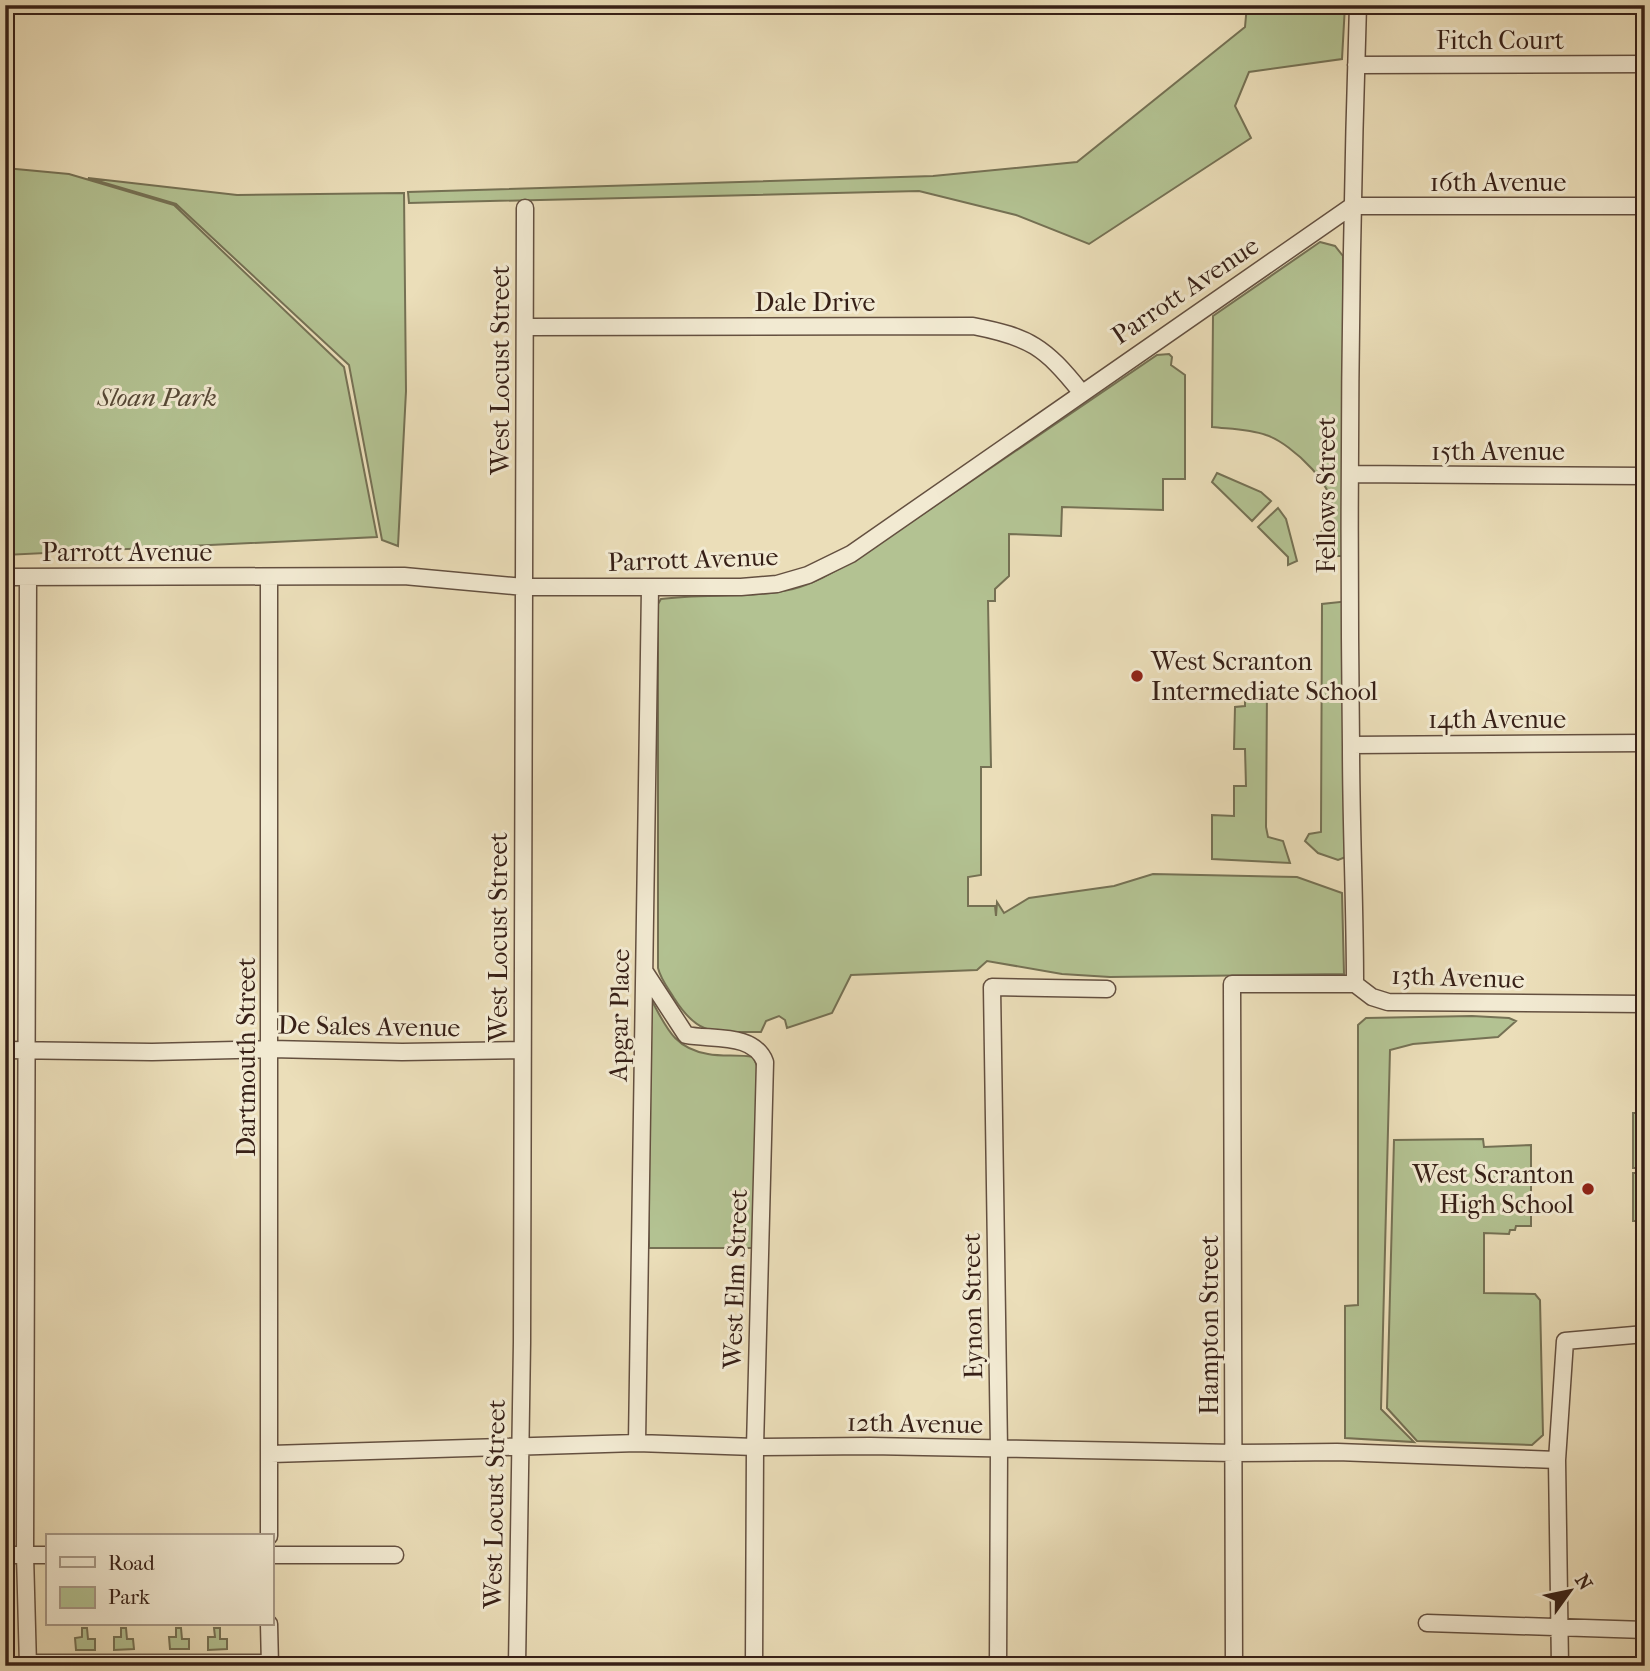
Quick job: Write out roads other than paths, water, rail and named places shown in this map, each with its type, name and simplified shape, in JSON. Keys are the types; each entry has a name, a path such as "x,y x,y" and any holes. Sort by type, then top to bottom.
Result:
{"street":[{"name":"Fellows Street","path":"1355,984 1350,474 1352,206 1358,5"},
{"name":"Fitch Court","path":"1356,65 1645,65"},
{"name":"16th Avenue","path":"1352,206 1645,206"},
{"name":"Parrott Avenue","path":"5,577 404,576 524,587 650,588 777,584 808,575 851,554 1352,206"},
{"name":"West Locust Street","path":"517,1666 518,1446 522,1342 525,208"},
{"name":"Dale Drive","path":"525,327 973,326 1011,333 1036,345 1055,359 1081,392"},
{"name":"15th Avenue","path":"1350,474 1645,476"},
{"path":"28,577 29,1050 25,1555 28,1665 270,1665 270,1626"},
{"name":"Dartmouth Street","path":"269,577 269,1534"},
{"name":"Apgar Place","path":"637,1443 650,588"},
{"name":"14th Avenue","path":"1351,745 1645,743"},
{"name":"West Elm Street","path":"644,970 686,1035 751,1043 761,1050 765,1062 755,1447 754,1666"},
{"name":"13th Avenue","path":"1232,984 1355,984 1372,997 1388,1002 1645,1004"},
{"name":"Hampton Street","path":"1232,984 1234,1666"},
{"name":"Eynon Street","path":"998,1666 999,1450 992,987 1107,989"},
{"name":"De Sales Avenue","path":"5,1050 522,1050"},
{"path":"1560,1666 1557,1460 1565,1342 1645,1334"},
{"name":"12th Avenue","path":"271,1454 637,1443 755,1447 1337,1452 1557,1460"},
{"path":"5,1555 46,1555"},
{"path":"273,1555 395,1555"},
{"path":"1427,1623 1645,1630"}],"place":[{"name":"West Scranton Intermediate School","path":"1137,676"},
{"name":"West Scranton High School","path":"1588,1189"}],"park label":[{"name":"Sloan Park","path":"157,397"}]}
